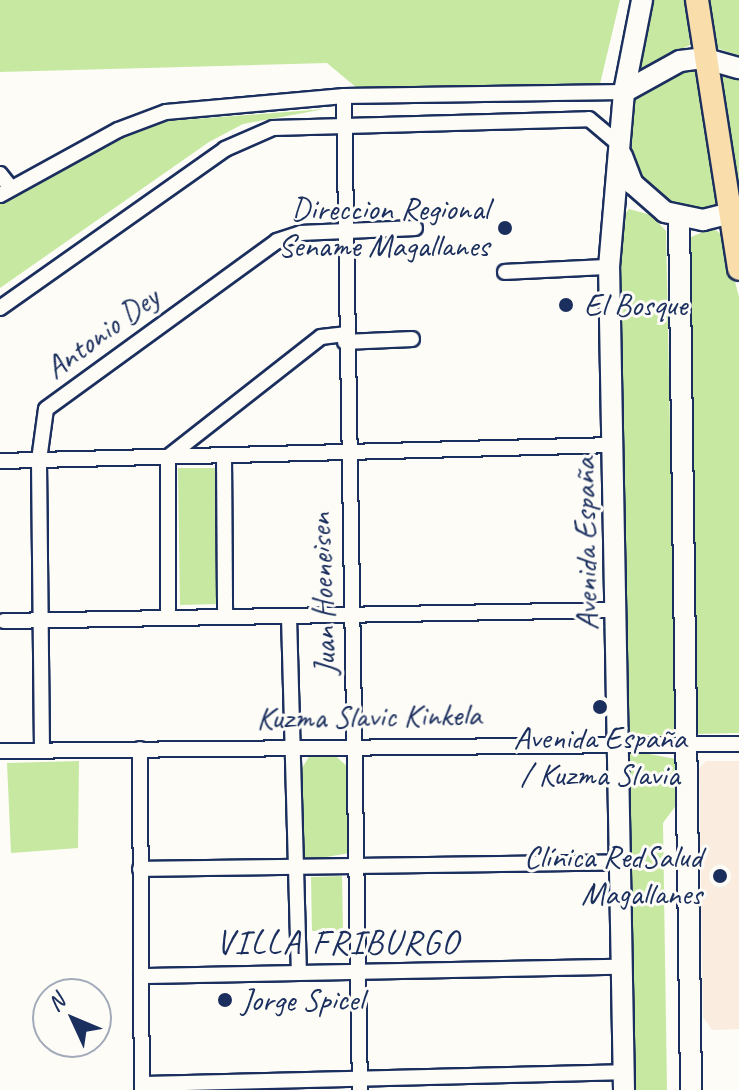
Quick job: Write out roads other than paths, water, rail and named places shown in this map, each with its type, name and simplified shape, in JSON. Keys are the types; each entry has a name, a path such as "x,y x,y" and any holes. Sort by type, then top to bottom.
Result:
{"main road":[{"name":"Avenida España","path":"624,1081 618,610 609,267 624,92 642,0"},
{"path":"697,0 703,58 733,213 739,269"},
{"path":"624,92 666,66 703,58 739,68"},
{"path":"619,144 642,195 679,217 733,213"},
{"path":"679,217 691,1090"}],"street":[{"path":"0,174 6,192 166,112 344,96 624,92"},
{"name":"Juan Hoeneisen","path":"344,96 343,230 360,1084"},
{"path":"2,305 225,149 273,128 344,122 589,119 619,144"},
{"name":"Antonio Dey","path":"42,749 39,460 46,409 277,241 343,230 415,228"},
{"path":"505,272 609,267"},
{"path":"168,457 321,337 412,339"},
{"path":"0,461 224,458 614,445"},
{"path":"168,457 168,617"},
{"path":"224,458 225,617"},
{"path":"4,621 618,610"},
{"path":"289,617 299,973"},
{"name":"Kuzma Slavic Kinkela","path":"0,751 618,742 739,744"},
{"path":"140,749 142,1087 624,1081"},
{"path":"140,869 622,862"},
{"path":"141,976 623,967"}],"place":[{"name":"Direccion Regional Sename Magallanes","path":"505,228"},
{"name":"El Bosque","path":"566,305"},
{"name":"Avenida España / Kuzma Slavia","path":"600,707"},
{"name":"Clínica RedSalud Magallanes","path":"720,876"},
{"name":"Jorge Spicel","path":"225,1000"}],"district":[{"name":"VILLA FRIBURGO","path":"338,942"}]}
